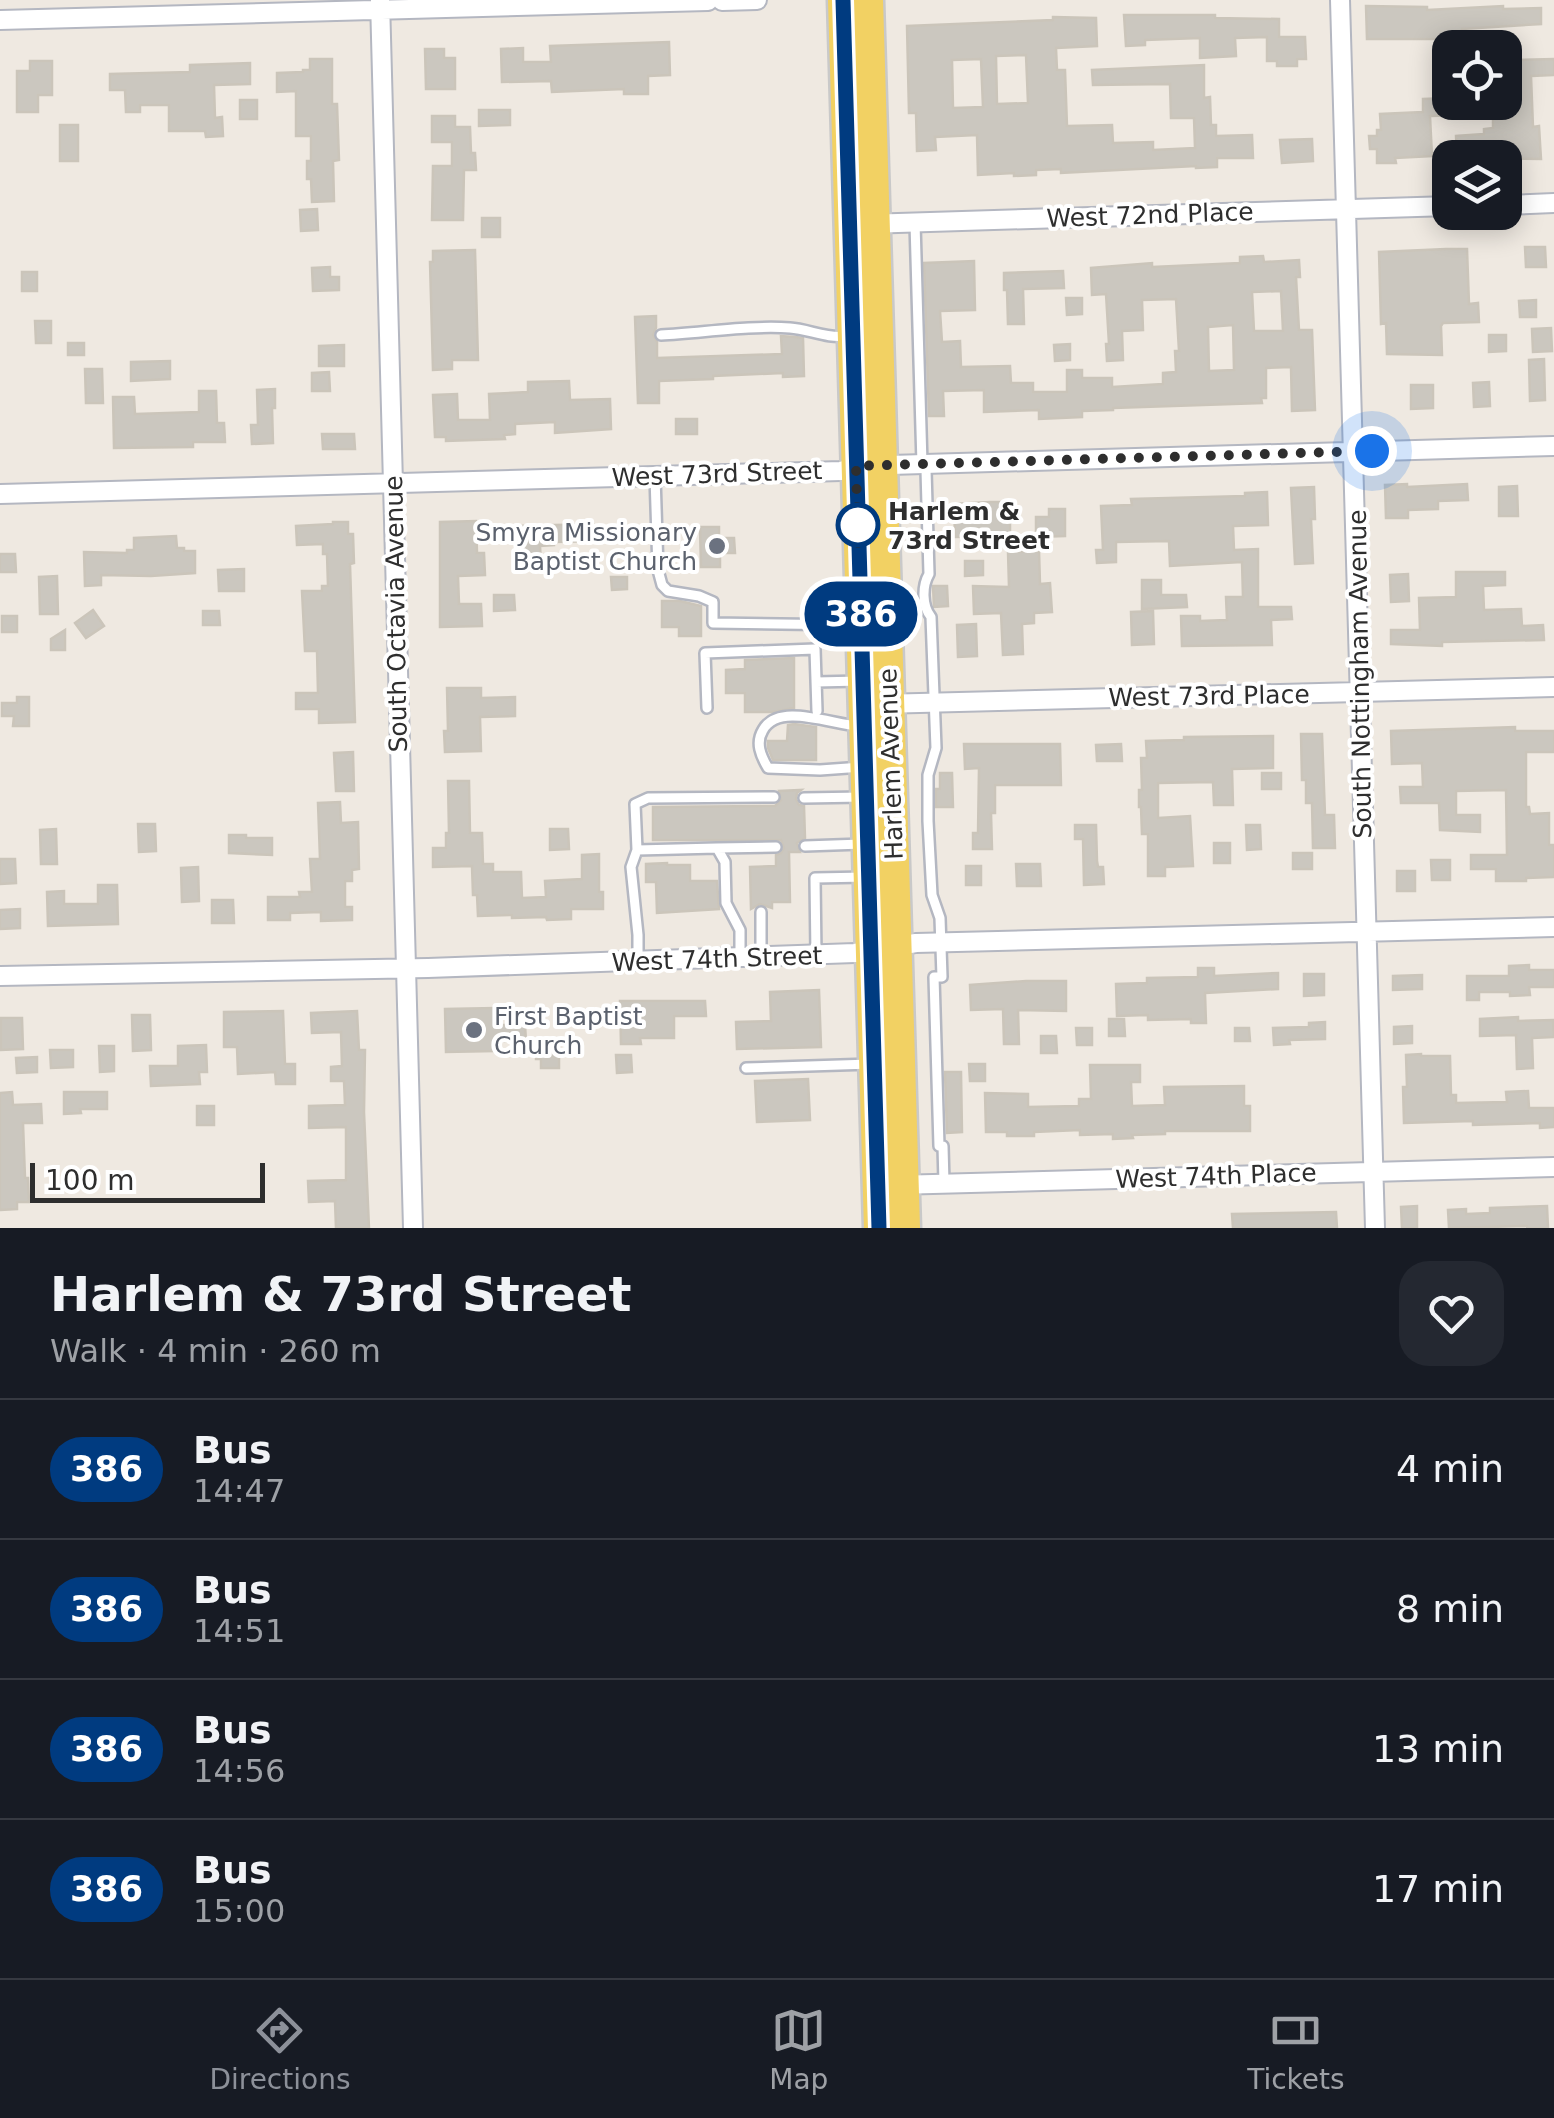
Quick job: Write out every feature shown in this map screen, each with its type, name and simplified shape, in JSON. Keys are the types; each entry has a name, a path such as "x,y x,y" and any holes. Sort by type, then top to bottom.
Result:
{"main road":[{"name":"Harlem Avenue","path":"842,0 862,224 852,334 869,466 861,625 870,704 865,782 868,877 884,949 874,1064 890,1185 905,1228"},
{"name":"Harlem Avenue","path":"868,0 862,224 870,704 884,949 890,1185 878,1228"}],"street":[{"path":"722,0 757,0"},
{"name":"South Nottingham Avenue","path":"1340,0 1374,1228"},
{"path":"0,20 380,5 708,1"},
{"name":"South Octavia Avenue","path":"380,5 413,1228"},
{"path":"1522,204 1554,203"},
{"name":"West 72nd Place","path":"862,224 1432,207"},
{"name":"West 73rd Street","path":"0,494 842,471 922,464 1554,446"},
{"name":"West 73rd Place","path":"870,704 1554,686"},
{"name":"West 74th Street","path":"0,976 638,962 816,955 941,942 1554,927"},
{"name":"West 74th Place","path":"890,1185 1554,1168"}],"lane":[{"path":"915,222 929,574 925,582 925,610 931,618 936,748 928,776 928,821 932,895 940,918 942,977 934,977 939,1146 943,1146 944,1184"},
{"path":"661,335 785,327 838,338 852,334"},
{"path":"655,476 658,570 662,586 668,591 713,602 713,623 861,625"},
{"path":"707,708 706,653 814,649 817,711"},
{"path":"816,682 870,704 848,726 808,716 779,717 764,726 760,754 768,768 820,770 865,782"},
{"path":"804,798 865,782"},
{"path":"638,962 632,867 637,850 635,804 648,798 774,798"},
{"path":"805,846 867,843"},
{"path":"637,850 776,847"},
{"path":"717,848 725,862 726,903 740,930 740,958"},
{"path":"816,955 814,878 868,877"},
{"path":"761,912 761,958"},
{"path":"746,1068 874,1064"}],"building":[{"path":"1366,6 1427,10 1541,8 1541,24 1432,30 1432,39 1367,39"},
{"path":"1124,15 1279,19 1279,37 1305,37 1306,59 1297,59 1297,66 1277,66 1277,61 1267,61 1267,37 1235,38 1236,56 1200,58 1200,38 1145,40 1145,45 1126,46"},
{"path":"1096,18 1097,46 1056,48 1057,70 1065,70 1067,126 1112,125 1113,143 1153,142 1153,150 1195,148 1194,118 1171,118 1170,84 1093,85 1092,70 1204,65 1204,98 1210,97 1211,125 1216,125 1216,136 1252,135 1253,158 1217,158 1217,167 1061,173 1061,169 1036,170 1036,175 1014,176 978,175 977,135 935,137 936,150 917,151 916,113 909,113 907,26","holes":["1026,55 1028,103 997,104 996,56","981,59 983,107 953,108 952,60"]},
{"path":"669,42 670,75 648,76 648,94 624,94 624,89 552,92 551,81 502,82 501,49 523,48 523,62 551,62 550,46"},
{"path":"425,49 444,49 444,58 455,58 455,89 426,89"},
{"path":"310,59 332,59 332,104 337,104 339,160 333,161 334,201 312,202 311,179 307,179 311,136 296,136 296,91 277,92 277,73 310,70"},
{"path":"1554,59 1554,75 1531,76 1533,127 1539,126 1541,159 1522,159 1522,140 1456,140 1456,136 1484,134 1484,129 1493,128 1493,120 1522,120 1522,60"},
{"path":"30,61 52,61 52,95 38,95 38,112 17,112 17,71 30,71"},
{"path":"250,63 250,84 214,85 215,118 222,117 223,136 206,137 205,131 169,131 169,105 140,105 140,112 126,112 125,90 110,90 110,74 190,72 190,65"},
{"path":"1423,99 1432,99 1432,156 1377,163 1377,149 1370,149 1369,136 1377,136 1377,130 1381,130 1380,114 1423,112"},
{"path":"240,100 257,100 257,119 240,119"},
{"path":"479,110 510,110 510,125 479,126"},
{"path":"432,116 455,116 455,127 470,127 476,170 464,170 463,220 432,220 433,166 452,166 452,142 432,142"},
{"path":"60,125 78,125 78,161 60,161"},
{"path":"1312,139 1313,161 1282,163 1280,140"},
{"path":"317,209 318,230 301,231 300,210"},
{"path":"482,218 500,218 500,237 482,237"},
{"path":"1525,247 1545,247 1546,267 1526,267"},
{"path":"1467,249 1469,304 1478,303 1479,322 1443,323 1442,355 1387,354 1386,323 1381,324 1379,252"},
{"path":"475,250 478,360 452,360 452,369 433,370 433,251"},
{"path":"1263,256 1264,262 1299,260 1299,330 1312,330 1315,410 1292,411 1291,367 1266,368 1266,398 1261,398 1262,403 1113,408 1082,411 1082,417 1039,419 1039,410 984,412 984,390 943,391 944,416 929,416 924,263 974,261 975,310 940,311 942,342 960,341 961,367 1010,366 1011,383 1033,383 1033,392 1067,392 1067,370 1082,370 1082,378 1112,378 1112,387 1163,384 1163,373 1176,372 1176,299 1142,300 1143,330 1122,331 1123,360 1107,361 1106,294 1092,295 1091,268 1240,263 1240,257","holes":["1281,291 1283,331 1254,331 1252,292","1233,325 1234,370 1209,371 1208,327"]},
{"path":"330,267 330,277 339,277 339,290 313,291 312,268"},
{"path":"1063,271 1064,288 1023,289 1024,324 1008,324 1004,273"},
{"path":"22,272 37,272 37,291 22,291"},
{"path":"1066,298 1082,298 1082,314 1067,315"},
{"path":"1536,300 1536,317 1520,317 1519,301"},
{"path":"656,316 653,335 657,358 782,354 781,336 796,337 803,338 804,376 783,377 783,373 659,381 659,403 638,403 635,317"},
{"path":"35,321 51,321 51,343 36,343"},
{"path":"1551,328 1552,351 1533,352 1532,329"},
{"path":"1489,335 1506,335 1506,351 1489,352"},
{"path":"68,343 84,343 84,355 68,355"},
{"path":"1070,344 1070,360 1055,361 1054,345"},
{"path":"344,345 344,366 319,366 319,346"},
{"path":"1544,359 1545,400 1530,401 1529,360"},
{"path":"170,361 170,379 131,381 131,362"},
{"path":"85,369 102,369 103,403 86,403"},
{"path":"329,372 330,391 312,391 312,373"},
{"path":"569,381 570,400 610,399 611,429 555,433 555,422 515,424 515,434 504,435 505,439 446,441 446,437 435,437 433,395 457,394 458,420 490,420 489,394 528,392 528,382"},
{"path":"1489,382 1490,406 1474,407 1473,383"},
{"path":"1411,385 1433,385 1433,408 1411,409"},
{"path":"275,389 273,443 252,444 251,425 258,425 257,390"},
{"path":"199,391 216,391 217,423 224,423 225,442 193,442 193,447 114,448 113,397 134,397 135,414 199,412"},
{"path":"676,419 697,419 697,434 676,434"},
{"path":"322,434 354,434 355,449 323,449"},
{"path":"1467,484 1468,500 1438,501 1438,509 1408,510 1408,518 1386,518 1385,485"},
{"path":"1517,486 1518,516 1499,516 1499,487"},
{"path":"1314,487 1313,563 1295,564 1291,488"},
{"path":"1267,492 1268,525 1233,526 1234,550 1258,549 1258,607 1291,607 1292,619 1271,620 1272,645 1182,646 1181,616 1200,616 1200,621 1227,620 1226,597 1243,597 1242,562 1170,566 1169,541 1116,542 1116,562 1097,563 1096,550 1103,550 1101,506 1132,505 1131,499"},
{"path":"1010,502 1010,536 955,537 954,504"},
{"path":"1049,509 1065,509 1065,536 1036,537 1036,517 1049,517"},
{"path":"476,521 477,553 484,553 485,575 458,576 459,604 481,604 482,626 440,627 440,522"},
{"path":"348,522 348,534 353,534 354,563 350,564 355,722 319,723 319,709 296,709 296,693 318,693 317,651 305,651 302,591 322,591 322,586 328,586 327,554 323,554 323,544 297,545 296,526"},
{"path":"593,524 594,541 540,546 541,564 518,565 517,526"},
{"name":"Smyra Missionary Baptist Church","path":"700,527 719,527 719,538 734,538 735,553 720,553 720,567 701,567"},
{"path":"176,536 177,548 195,551 195,573 101,575 101,585 85,586 84,552 127,553 134,550 134,538"},
{"path":"1039,551 1040,584 1050,583 1052,612 1034,613 1034,623 1022,624 1023,654 1003,655 1001,613 974,614 973,586 1009,587 1008,552"},
{"path":"0,554 15,554 16,572 0,572"},
{"path":"965,561 983,561 983,575 965,576"},
{"path":"244,569 244,591 219,591 218,570"},
{"path":"1456,572 1505,572 1505,585 1483,586 1484,610 1521,609 1522,626 1543,625 1544,640 1442,642 1442,646 1391,644 1391,630 1420,630 1419,598 1456,597"},
{"path":"1408,574 1409,601 1391,602 1390,575"},
{"path":"57,576 58,614 40,614 39,577"},
{"path":"611,577 627,577 627,589 612,590"},
{"path":"1142,580 1161,580 1161,595 1186,595 1187,607 1142,609"},
{"path":"933,586 947,586 948,606 934,607"},
{"path":"494,595 514,595 515,610 494,611"},
{"path":"662,601 701,606 701,636 679,636 679,627 662,627"},
{"path":"93,610 104,626 86,638 75,623"},
{"path":"203,611 219,611 220,625 203,625"},
{"path":"1153,611 1154,644 1132,645 1131,612"},
{"path":"2,616 17,616 17,632 2,632"},
{"path":"976,624 977,656 958,657 957,625"},
{"path":"65,630 65,650 51,650 51,639"},
{"path":"794,658 794,708 745,712 745,693 726,693 726,670 745,669 745,660"},
{"path":"447,688 481,688 481,698 515,697 515,716 480,717 481,751 445,752"},
{"path":"17,697 29,697 29,726 13,726 14,716 2,716 2,703 17,703"},
{"path":"788,725 816,727 816,760 773,760 768,741 787,741"},
{"path":"1515,727 1515,731 1554,731 1554,752 1526,752 1526,807 1530,814 1549,813 1554,877 1496,881 1496,869 1471,869 1471,855 1507,855 1506,790 1456,791 1456,815 1480,815 1480,832 1440,830 1439,803 1401,803 1400,787 1423,787 1422,763 1392,764 1391,731"},
{"path":"1301,734 1322,734 1325,815 1334,815 1335,848 1313,848 1312,803 1306,803 1306,780 1302,780"},
{"path":"1273,736 1273,768 1232,769 1233,805 1214,805 1213,782 1158,783 1158,818 1190,816 1193,866 1165,867 1165,876 1148,876 1148,834 1142,834 1139,807 1141,758 1147,758 1146,741"},
{"path":"964,744 1060,744 1061,785 995,785 992,849 973,849 973,833 978,833 979,768 965,769"},
{"path":"1121,744 1122,761 1097,761 1096,745"},
{"path":"353,752 354,791 336,791 334,753"},
{"path":"940,773 952,773 953,807 936,807"},
{"path":"1262,773 1281,773 1281,789 1262,789"},
{"path":"448,781 469,781 470,833 482,833 483,864 493,864 493,872 521,872 522,898 546,897 545,881 582,879 582,855 599,854 603,909 571,909 571,919 478,916 472,866 433,867 433,848 446,848 449,833"},
{"path":"801,790 796,799 804,806 805,838 797,843 800,852 789,852 790,902 772,902 772,908 760,904 751,909 750,867 776,866 776,855 784,848 781,840 653,840 653,807 775,806 781,800 779,791"},
{"path":"340,802 341,823 358,822 359,869 352,870 352,881 345,881 345,907 352,907 352,920 321,921 321,912 290,913 290,920 268,920 268,897 300,897 299,892 312,892 310,859 320,859 318,803"},
{"path":"138,824 155,824 156,851 139,852"},
{"path":"1075,825 1096,825 1097,861 1098,867 1103,867 1104,884 1084,885 1083,839 1075,839"},
{"path":"1246,825 1260,825 1261,849 1247,850"},
{"path":"56,829 57,864 41,864 40,830"},
{"path":"550,829 568,829 569,849 550,850"},
{"path":"229,835 272,838 272,855 229,853"},
{"path":"1214,843 1230,843 1230,863 1214,863"},
{"path":"1293,853 1312,853 1312,869 1293,869"},
{"path":"0,859 15,859 16,883 0,884"},
{"path":"1431,860 1450,860 1450,880 1432,880"},
{"path":"646,864 690,865 690,881 717,881 719,909 657,913 656,882 646,882"},
{"path":"1016,864 1040,864 1041,886 1017,886"},
{"path":"966,866 981,866 981,885 966,885"},
{"path":"198,867 199,901 182,902 181,868"},
{"path":"1397,871 1415,871 1415,891 1397,891"},
{"path":"98,885 117,885 118,924 48,926 47,892 64,891 64,904 98,904"},
{"path":"212,900 233,900 234,923 212,923"},
{"path":"20,909 20,928 0,929 0,910"},
{"path":"1529,965 1529,970 1554,970 1554,987 1529,987 1530,995 1479,992 1479,1000 1467,1000 1467,976 1509,976 1509,966"},
{"path":"1198,968 1214,968 1214,976 1278,973 1278,989 1205,993 1206,1023 1191,1023 1191,1019 1148,1020 1148,1015 1117,1016 1116,984 1147,983 1147,978 1198,977"},
{"path":"1304,974 1324,974 1324,995 1304,996"},
{"path":"1422,975 1422,989 1393,990 1393,976"},
{"path":"1066,981 1066,1011 1018,1010 1019,1044 1004,1044 1003,1009 971,1010 970,985"},
{"path":"819,990 821,1047 737,1049 736,1022 771,1021 770,992"},
{"path":"620,1001 705,1001 706,1016 674,1016 674,1038 640,1038 641,1044 621,1044"},
{"path":"495,1008 495,1025 525,1025 526,1041 495,1041 495,1051 446,1052 445,1009"},
{"path":"283,1011 285,1064 295,1064 295,1084 276,1084 275,1072 238,1074 237,1047 224,1047 224,1012"},
{"path":"357,1011 359,1050 365,1050 369,1228 336,1228 335,1201 309,1202 308,1181 346,1180 346,1127 309,1128 309,1106 345,1105 344,1081 331,1081 331,1067 342,1066 341,1032 312,1033 311,1013"},
{"path":"132,1015 150,1015 151,1050 133,1051"},
{"path":"1518,1017 1518,1021 1553,1020 1554,1037 1532,1038 1533,1068 1517,1069 1516,1035 1480,1036 1480,1019"},
{"path":"1,1018 22,1018 23,1049 1,1050"},
{"path":"1109,1019 1124,1019 1125,1036 1109,1036"},
{"path":"1325,1022 1325,1039 1289,1040 1290,1044 1274,1045 1273,1028 1309,1027 1309,1023"},
{"path":"1412,1026 1412,1043 1394,1044 1394,1027"},
{"path":"1076,1028 1092,1028 1092,1045 1077,1045"},
{"path":"1235,1028 1249,1028 1250,1041 1235,1041"},
{"path":"1041,1036 1056,1036 1057,1053 1041,1053"},
{"path":"536,1042 559,1042 559,1068 541,1068 541,1059 536,1059"},
{"path":"206,1045 207,1072 199,1072 200,1084 151,1086 150,1066 178,1066 178,1046"},
{"path":"99,1046 114,1046 114,1071 100,1072"},
{"path":"50,1050 73,1050 73,1067 51,1068"},
{"path":"616,1055 631,1055 632,1072 617,1073"},
{"path":"1406,1055 1450,1056 1451,1095 1456,1095 1456,1103 1507,1102 1506,1092 1528,1091 1529,1108 1554,1108 1554,1127 1540,1128 1540,1123 1473,1125 1473,1121 1404,1123"},
{"path":"37,1057 37,1072 17,1073 16,1058"},
{"path":"969,1064 985,1064 985,1081 970,1081"},
{"path":"1090,1065 1140,1065 1140,1082 1131,1082 1132,1106 1165,1105 1164,1087 1244,1086 1244,1106 1250,1106 1250,1131 1165,1131 1113,1139 1113,1134 1080,1135 1080,1130 1034,1132 1034,1136 986,1132 985,1093 1028,1094 1028,1107 1079,1106 1079,1099 1091,1099"},
{"path":"945,1072 961,1072 962,1132 947,1133"},
{"path":"808,1079 810,1120 757,1122 755,1081"},
{"path":"12,1092 13,1105 41,1104 42,1123 23,1123 29,1202 17,1202 17,1209 0,1210 0,1093"},
{"path":"64,1092 107,1092 107,1109 80,1109 81,1113 64,1114"},
{"path":"197,1106 214,1106 214,1125 197,1125"},
{"path":"1417,1206 1417,1228 1402,1228 1401,1207"},
{"path":"1547,1206 1548,1228 1449,1228 1448,1210 1466,1209 1466,1214 1490,1213 1490,1208"},
{"path":"1336,1212 1337,1228 1233,1228 1232,1214"}],"bus line":[{"name":"386","path":"843,0 879,1228"}],"place":[{"name":"Harlem & 73rd Street","path":"858,525"},
{"name":"Smyra Missionary Baptist Church","path":"717,546"},
{"name":"First Baptist Church","path":"474,1030"}],"route":[{"path":"858,525 858,543 856,466 1372,451"}]}
